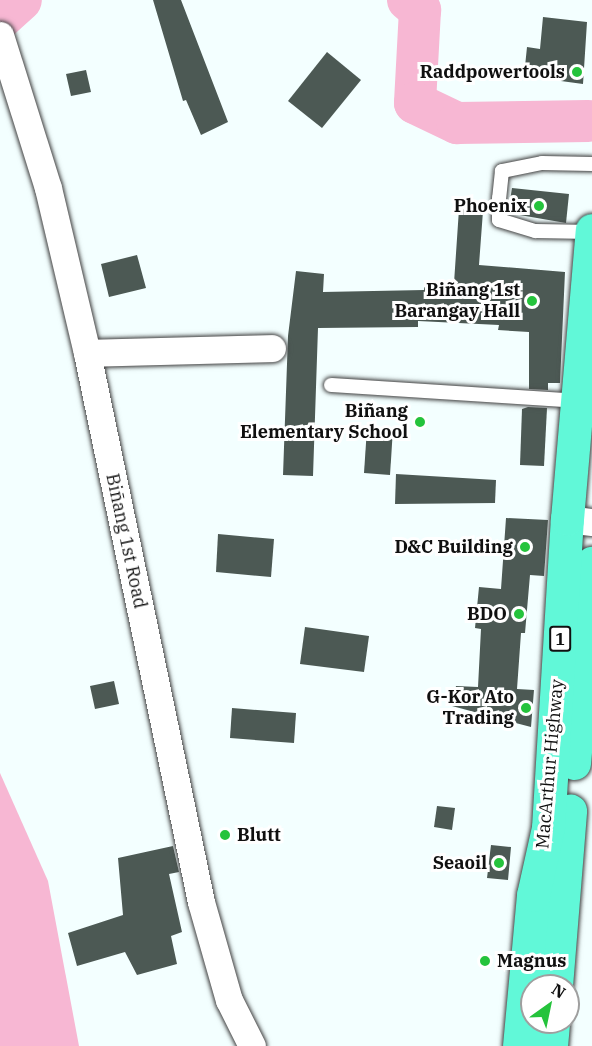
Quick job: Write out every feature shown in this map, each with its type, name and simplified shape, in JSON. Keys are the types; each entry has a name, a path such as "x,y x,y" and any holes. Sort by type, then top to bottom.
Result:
{"highway":[{"name":"MacArthur Highway","path":"519,1046 533,895 548,828 580,521 576,401 592,232"},
{"name":"MacArthur Highway","path":"557,974 592,563"}],"street":[{"name":"Biñang 1st Road","path":"0,36 48,188 87,353 201,902 229,1000 252,1046"},
{"path":"87,353 272,348"}],"lane":[{"path":"592,164 542,163 502,171 499,198 499,220 535,231 592,232"},
{"path":"330,385 576,401"}],"shaded area":[{"path":"0,773 48,881 79,1046 0,1046"}],"building":[{"path":"153,0 181,0 228,122 201,135 186,100 183,101"},
{"path":"543,17 587,22 583,84 524,76 527,47 540,49"},
{"path":"327,52 361,80 322,128 288,101"},
{"path":"86,70 91,92 71,96 66,74"},
{"name":"Phoenix","path":"512,188 569,194 566,223 508,213"},
{"path":"459,209 483,211 479,265 565,272 560,383 548,383 548,390 529,389 529,332 498,330 499,325 418,321 418,327 318,328 313,476 283,475 288,336 296,271 324,274 323,292 424,290 425,282 454,283"},
{"path":"137,255 146,288 109,297 101,264"},
{"path":"547,408 544,466 520,465 522,409"},
{"path":"367,428 393,429 390,475 364,473"},
{"path":"396,474 496,480 495,503 395,504"},
{"path":"506,518 548,520 544,576 530,575 525,633 521,633 517,689 534,690 531,727 452,706 456,686 478,687 481,629 475,628 479,587 501,589"},
{"path":"218,534 274,539 271,577 216,572"},
{"path":"305,627 369,636 364,672 300,664"},
{"path":"114,681 119,704 95,709 90,686"},
{"path":"232,708 296,713 294,743 230,738"},
{"path":"437,806 455,808 452,830 434,827"},
{"name":"Seaoil","path":"491,845 511,847 508,880 487,878"},
{"path":"173,846 179,872 169,874 182,932 171,936 177,964 137,975 125,952 77,966 68,933 123,915 118,858"}],"waterway":[{"path":"0,19 21,0"},
{"path":"408,0 420,10 415,103 457,123 588,121"}],"place":[{"name":"Raddpowertools","path":"577,72"},
{"name":"Phoenix","path":"539,206"},
{"name":"Biñang 1st Barangay Hall","path":"532,301"},
{"name":"Biñang Elementary School","path":"420,422"},
{"name":"D&C Building","path":"525,547"},
{"name":"BDO","path":"519,614"},
{"name":"G-Kor Ato Trading","path":"526,708"},
{"name":"Blutt","path":"225,835"},
{"name":"Seaoil","path":"499,863"},
{"name":"Magnus","path":"485,961"}]}
